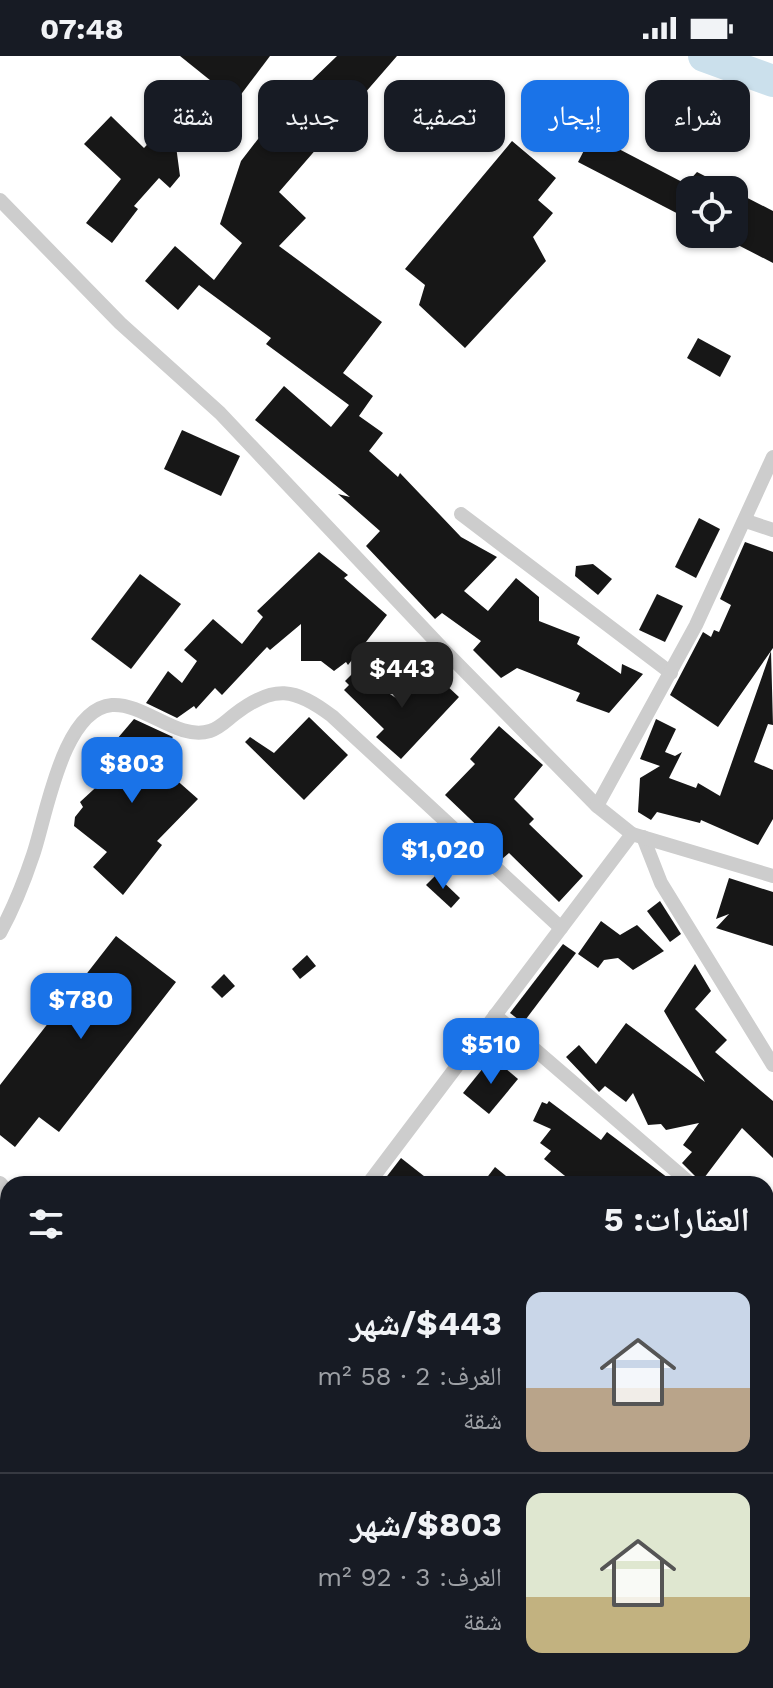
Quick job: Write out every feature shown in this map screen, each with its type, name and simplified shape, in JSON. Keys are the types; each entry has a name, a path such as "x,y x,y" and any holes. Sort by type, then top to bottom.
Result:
{"street":[{"path":"0,200 120,323 220,413 443,649 597,806 637,836 773,876"},
{"path":"597,806 671,673 746,521 773,457"},
{"path":"461,514 671,673"},
{"path":"746,521 773,530"},
{"path":"0,933 34,853 62,758 80,725 100,709 122,706 182,729 205,732 222,724 259,697 278,693 307,697 332,716 561,928"},
{"path":"374,1176 561,928 637,836"},
{"path":"637,836 661,883 773,1065"},
{"path":"495,1015 682,1176"}],"building":[{"path":"180,56 270,56 242,93 242,80 210,80"},
{"path":"337,56 397,56 368,89 368,80 312,80"},
{"path":"111,116 144,148 144,152 177,152 180,176 170,188 159,178 134,206 138,209 112,243 86,223 121,179 84,144"},
{"path":"258,139 258,152 314,152 279,192 306,218 279,246 382,322 343,373 373,396 359,416 383,433 369,451 398,477 400,473 461,537 497,557 464,591 488,611 516,578 539,597 539,621 580,637 577,644 621,674 622,664 643,674 609,713 576,701 580,693 517,668 501,678 473,650 481,641 442,613 435,619 366,546 380,531 338,494 350,497 255,420 284,386 331,427 349,405 266,344 271,338 199,285 178,310 145,281 175,246 214,280 242,243 220,224 241,161"},
{"path":"512,141 521,152 525,152 556,178 538,200 553,213 533,237 546,261 465,348 419,305 425,285 405,269"},
{"path":"583,152 625,152 676,179 676,213 578,162"},
{"path":"748,198 773,211 773,263 744,248 748,248"},
{"path":"698,338 731,356 720,377 687,358"},
{"path":"182,430 240,456 221,496 164,469"},
{"path":"699,518 720,529 696,578 675,567"},
{"path":"745,542 773,552 773,648 718,727 670,695 703,632 711,637 714,630 719,632 731,605 720,599"},
{"path":"319,552 348,575 344,578 387,615 348,665 346,662 334,671 321,661 301,661 301,624 270,650 267,647 222,695 215,688 196,709 194,706 177,718 146,703 168,671 182,683 197,661 184,650 213,619 242,644 263,617 257,611"},
{"path":"593,564 612,579 598,595 575,576 576,566"},
{"path":"140,574 181,604 131,669 91,639"},
{"path":"657,594 683,606 665,642 639,630"},
{"path":"771,651 773,725 768,724 754,762 773,770 773,819 758,845 701,820 700,823 657,812 651,820 638,812 640,778 660,766 640,759 656,719 676,729 665,752 675,756 682,752 669,778 696,788 698,783 720,796"},
{"path":"355,671 402,702 432,672 459,697 401,759 376,737 384,729 344,690 349,685 345,681"},
{"path":"309,717 348,755 304,800 245,742 250,737 274,753"},
{"path":"134,719 173,737 155,757 159,759 156,762 198,799 157,841 162,845 123,895 93,867 107,852 74,826 75,817 83,807 80,802 106,778 94,766"},
{"path":"499,726 543,765 514,799 534,819 529,824 583,876 559,902 509,853 502,859 486,845 491,839 445,795 475,764 470,759"},
{"path":"436,875 460,898 451,908 426,885"},
{"path":"729,878 773,892 773,946 716,928 729,914 716,919"},
{"path":"660,901 681,934 670,942 647,911"},
{"path":"601,921 620,935 637,925 664,951 633,970 618,958 604,960 598,968 578,954"},
{"path":"116,936 176,982 59,1132 39,1117 15,1147 0,1135 0,1085"},
{"path":"563,944 576,953 523,1023 510,1013"},
{"path":"307,955 316,966 300,979 292,969"},
{"path":"695,964 711,991 695,1009 727,1040 715,1052 773,1101 773,1158 742,1128 706,1176 695,1176 682,1163 692,1152 683,1145 699,1123 666,1130 661,1124 648,1125 633,1093 626,1102 605,1086 599,1092 566,1057 579,1045 596,1064 626,1023 705,1082 664,1011"},
{"path":"224,974 235,986 222,998 211,987"},
{"path":"492,1057 518,1079 489,1114 463,1093"},
{"path":"549,1101 601,1140 607,1132 665,1176 565,1176 544,1159 551,1151 540,1143 551,1129 533,1121 542,1102 547,1104"},
{"path":"401,1158 424,1176 387,1176"},
{"path":"495,1167 506,1176 488,1176"}],"waterway":[{"path":"704,56 773,81"}]}
